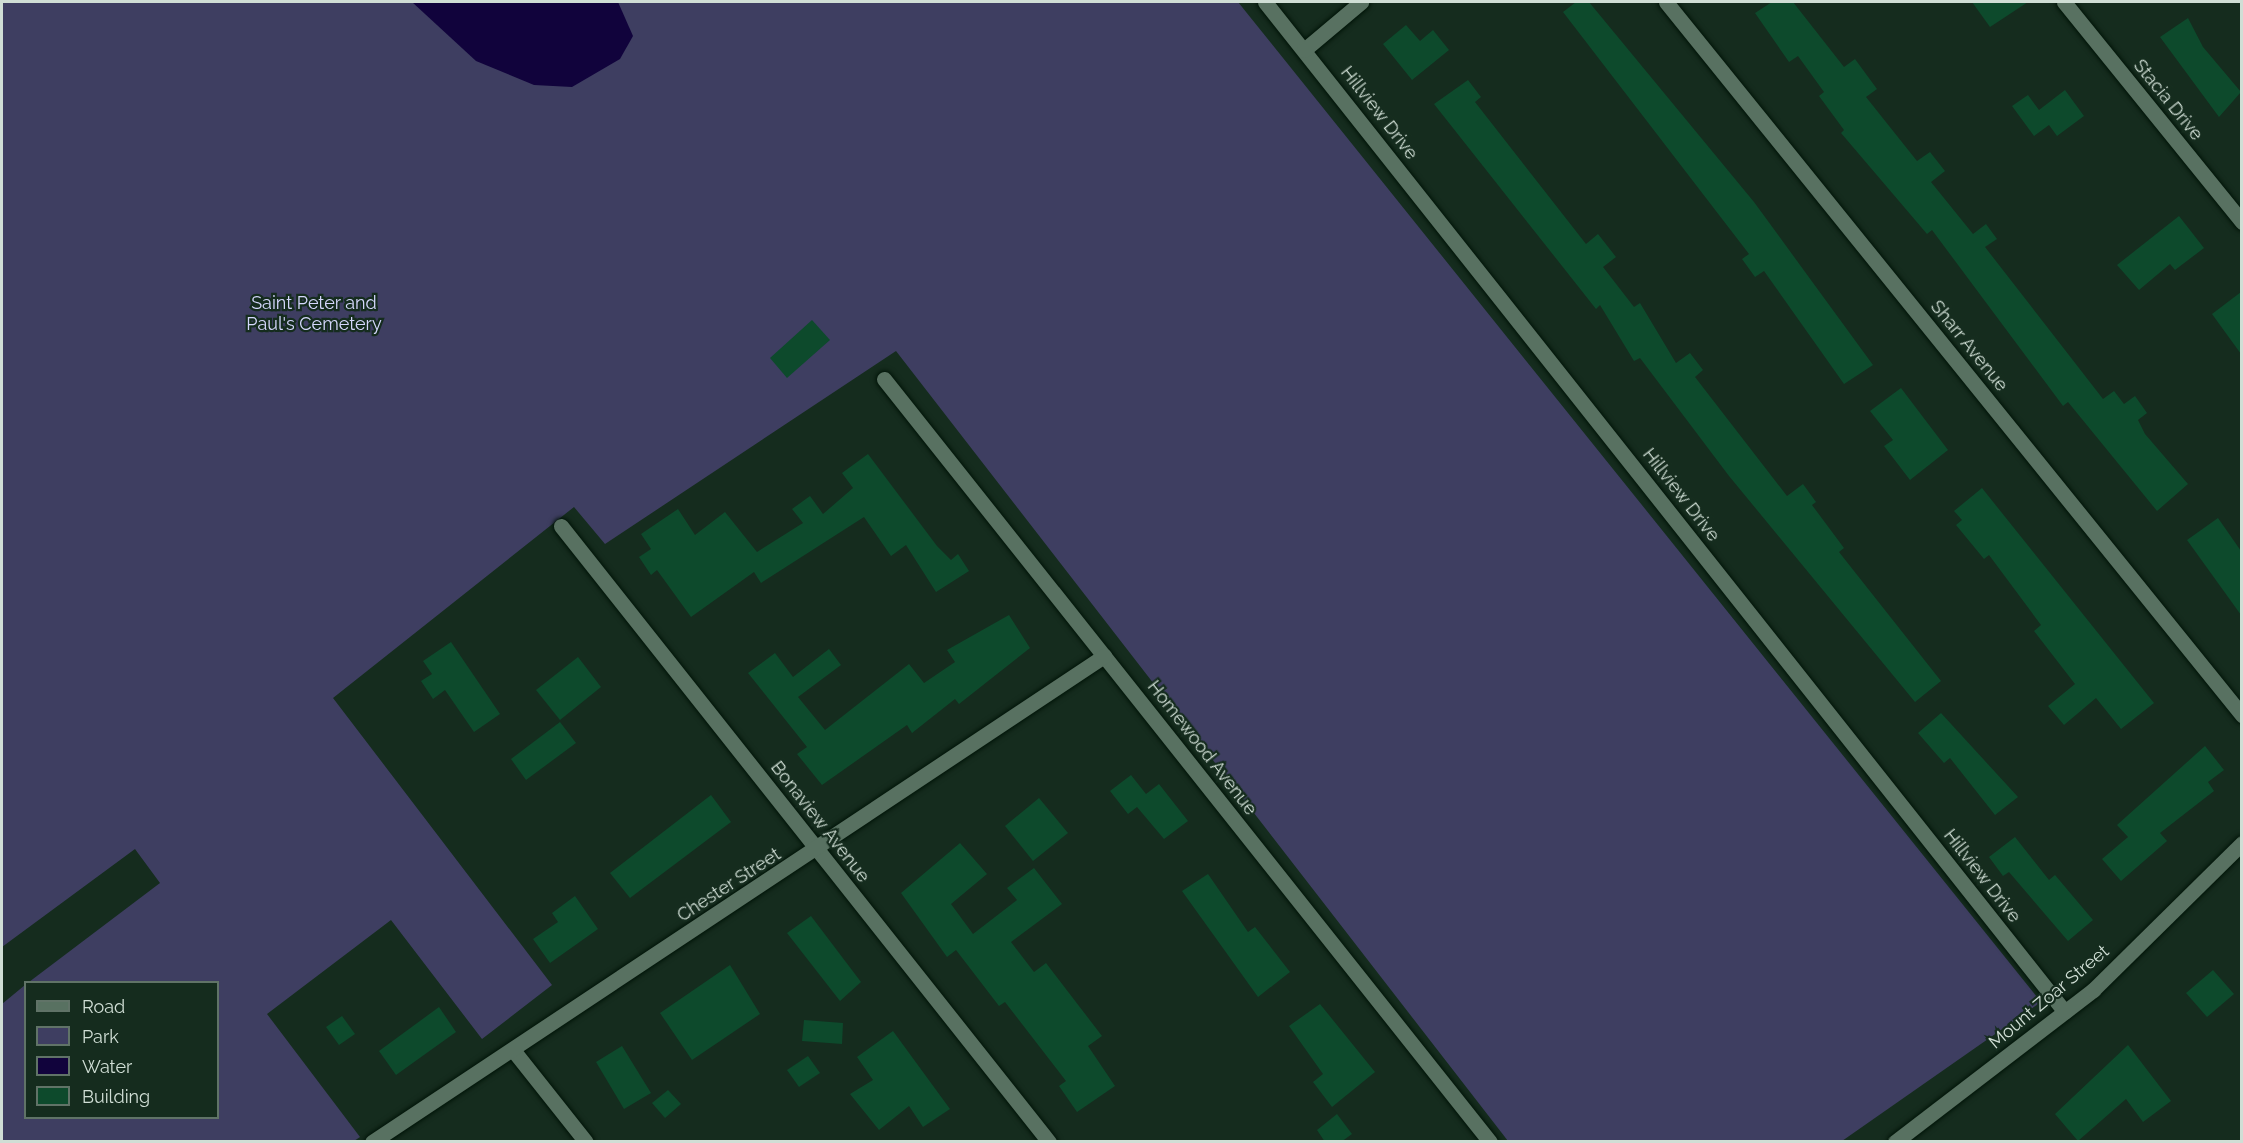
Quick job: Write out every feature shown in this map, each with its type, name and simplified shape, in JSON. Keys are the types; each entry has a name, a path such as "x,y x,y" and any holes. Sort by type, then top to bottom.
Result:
{"street":[{"name":"Hillview Drive","path":"1265,2 2065,1012"},
{"path":"1304,50 1361,2"},
{"name":"Sharr Avenue","path":"1666,2 2241,715"},
{"name":"Stacia Drive","path":"2064,2 2241,222"},
{"name":"Homewood Avenue","path":"884,379 1490,1142"},
{"name":"Bonaview Avenue","path":"561,526 1049,1142"},
{"name":"Chester Street","path":"372,1142 818,850 1104,656"},
{"name":"Mount Zoar Street","path":"1895,1142 2065,1012 2241,843"},
{"path":"513,1050 586,1142"}],"green space":[{"name":"Saint Peter and Paul's Cemetery","path":"2,2 1238,2 2041,1002 1842,1141 1508,1141 896,351 605,544 574,507 333,698 552,985 482,1039 391,920 267,1014 360,1137 354,1141 2,1141 2,1004 24,986 24,1119 219,1119 219,981 30,981 160,883 135,849 2,947"}],"water":[{"path":"412,2 618,2 633,36 620,59 572,87 534,85 476,61"}],"building":[{"path":"1576,2 1589,2 1754,202 1873,365 1844,384 1764,271 1755,277 1742,259 1749,254 1563,12"},
{"path":"1772,2 1793,2 1844,67 1855,59 1877,89 1866,97 1917,161 1930,152 1945,171 1931,182 1973,234 1986,224 1997,239 1985,247 2103,399 2114,391 2124,404 2135,396 2147,413 2138,420 2145,434 2188,484 2157,511 2068,402 2063,406 1932,230 1927,234 1841,133 1844,130 1819,96 1824,92 1798,56 1789,62 1755,13"},
{"path":"1972,2 2028,2 1990,27"},
{"path":"2188,18 2203,47 2241,92 2219,117 2160,37"},
{"path":"1406,25 1420,41 1433,30 1449,50 1412,80 1383,44"},
{"path":"1468,80 1481,97 1475,102 1586,244 1598,234 1616,257 1603,267 1634,307 1640,303 1676,363 1690,353 1703,370 1695,377 1787,496 1803,484 1816,502 1812,505 1844,548 1839,552 1941,681 1915,702 1729,476 1640,358 1634,361 1600,305 1596,309 1434,104"},
{"path":"2065,90 2084,116 2057,136 2049,125 2034,136 2012,106 2028,95 2039,110"},
{"path":"2179,216 2204,248 2175,270 2170,264 2139,290 2117,265"},
{"path":"2241,292 2241,354 2212,314"},
{"path":"812,320 830,340 787,378 770,358"},
{"path":"1901,388 1948,450 1910,480 1884,446 1893,440 1870,411"},
{"path":"868,454 937,546 951,560 958,554 969,571 936,592 906,545 891,556 864,517 761,583 754,572 691,617 657,570 651,575 639,557 651,549 641,534 678,509 695,535 725,512 757,552 803,523 792,509 810,496 823,514 853,488 842,473"},
{"path":"1982,488 2154,703 2121,729 2096,698 2064,725 2048,706 2075,684 2034,631 2041,625 1989,555 1984,559 1956,525 1962,520 1954,511"},
{"path":"2218,518 2241,551 2241,615 2187,540"},
{"path":"1009,615 1030,648 959,704 955,699 912,733 907,725 822,785 797,754 807,747 748,673 775,653 793,677 829,649 841,665 798,697 825,730 909,664 924,683 955,662 947,650"},
{"path":"451,642 500,714 474,732 445,690 433,699 421,681 432,674 423,661"},
{"path":"578,657 601,687 560,720 536,690"},
{"path":"1941,713 2018,797 1995,815 1950,758 1944,763 1918,733"},
{"path":"560,722 576,743 526,780 511,759"},
{"path":"2205,746 2224,770 2208,782 2214,791 2160,833 2167,841 2121,881 2102,859 2128,837 2117,825"},
{"path":"1131,775 1146,794 1159,784 1188,821 1164,839 1137,807 1128,814 1110,791"},
{"path":"711,795 731,822 630,898 610,873"},
{"path":"1039,798 1068,833 1033,861 1005,826"},
{"path":"2015,837 2049,880 2055,875 2093,920 2068,941 2009,872 2003,876 1989,857"},
{"path":"960,843 987,874 951,904 973,934 1017,900 1007,888 1034,868 1062,904 1011,942 1034,972 1046,963 1102,1036 1088,1046 1115,1086 1077,1112 1059,1086 1066,1081 1005,1002 999,1006 956,950 947,957 901,893"},
{"path":"1208,874 1248,932 1255,927 1290,972 1258,997 1182,891"},
{"path":"575,896 598,929 550,963 533,939 558,922 552,913"},
{"path":"811,916 861,982 840,1001 787,933"},
{"path":"730,965 760,1014 692,1060 660,1013"},
{"path":"2213,970 2234,994 2207,1017 2186,993"},
{"path":"1320,1004 1375,1072 1332,1107 1313,1082 1323,1074 1289,1026"},
{"path":"439,1007 456,1032 396,1075 379,1051"},
{"path":"342,1016 355,1034 339,1045 326,1027"},
{"path":"804,1020 843,1023 842,1044 802,1041"},
{"path":"893,1031 950,1109 923,1127 909,1106 879,1130 850,1094 873,1080 857,1057"},
{"path":"2128,1045 2171,1101 2143,1122 2126,1099 2078,1141 2055,1114"},
{"path":"622,1046 651,1093 624,1109 596,1062"},
{"path":"808,1056 820,1073 799,1087 787,1070"},
{"path":"668,1090 681,1104 665,1118 652,1103"},
{"path":"1337,1114 1352,1134 1341,1142 1325,1142 1317,1130"}]}
